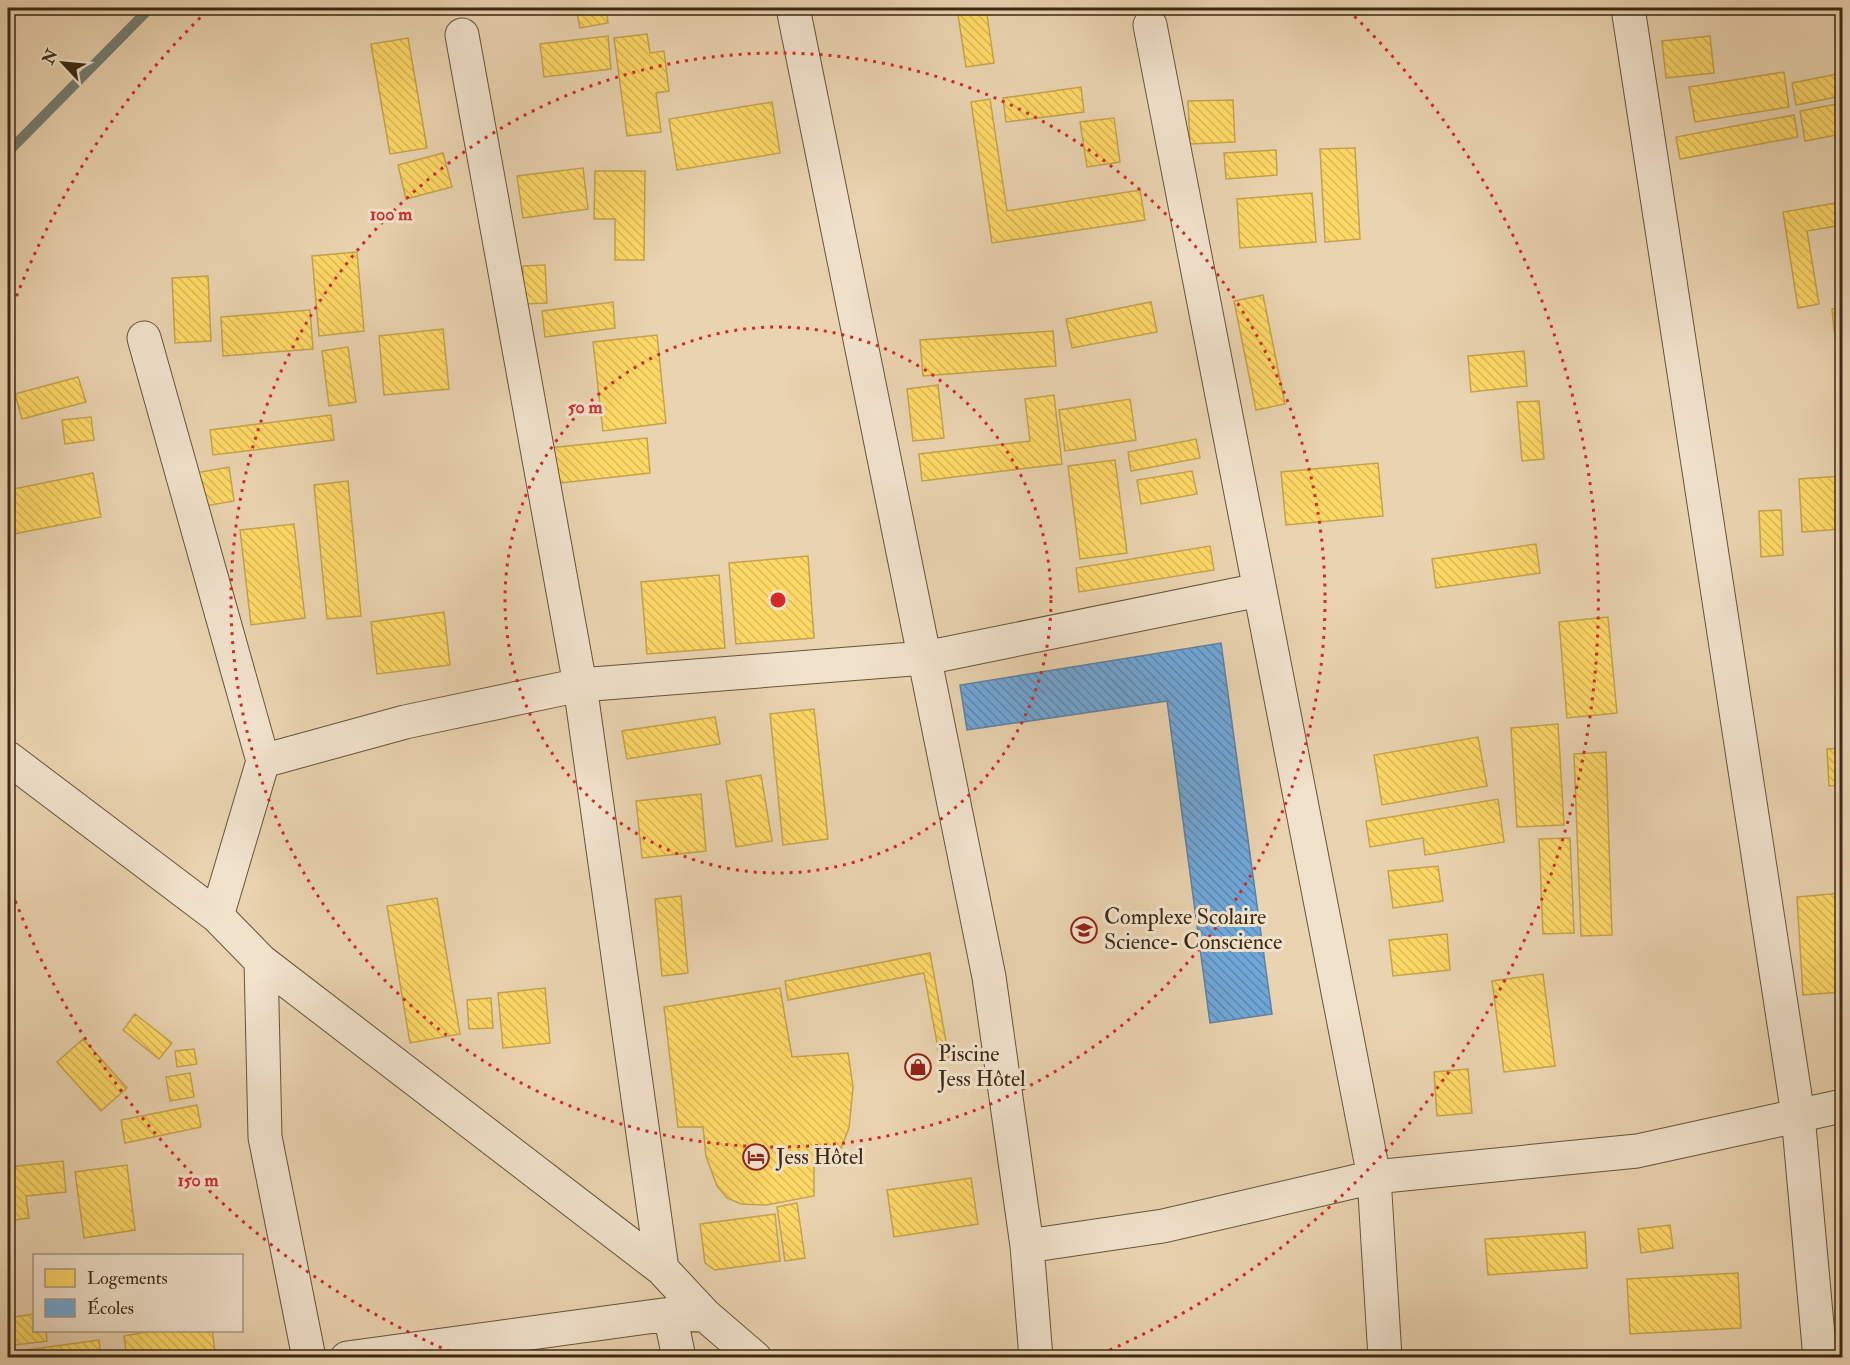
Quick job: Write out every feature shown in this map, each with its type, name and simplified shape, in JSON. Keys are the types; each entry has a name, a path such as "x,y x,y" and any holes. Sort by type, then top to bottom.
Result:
{"street":[{"path":"793,8 989,977 1028,1246 1036,1358"},
{"path":"1628,8 1798,1115 1820,1358"},
{"path":"1150,25 1374,1177 1385,1358"},
{"path":"462,35 580,685 662,1269"},
{"path":"144,338 263,761 217,916"},
{"path":"263,761 405,722 580,685 925,658 1259,590"},
{"path":"8,758 217,916 261,961 662,1269 705,1315 755,1358"},
{"path":"261,961 265,1137 309,1358"},
{"path":"1028,1246 1163,1226 1374,1177 1637,1151 1842,1106"},
{"path":"347,1358 670,1314 705,1315"},
{"path":"670,1314 678,1358"}],"building: Logements":[{"path":"576,8 606,8 608,23 580,28"},
{"path":"957,8 986,8 994,63 966,67"},
{"path":"1782,8 1814,8 1784,14"},
{"path":"647,34 650,53 664,51 669,91 656,93 661,132 627,136 614,38"},
{"path":"608,36 611,69 544,77 540,44"},
{"path":"1710,36 1714,73 1666,78 1662,41"},
{"path":"408,38 427,148 390,154 371,44"},
{"path":"1784,72 1789,107 1695,122 1689,87"},
{"path":"1842,73 1842,96 1796,105 1792,83"},
{"path":"1081,87 1084,112 1006,122 1003,98"},
{"path":"990,99 1007,211 1140,190 1145,220 992,243 971,102"},
{"path":"1233,100 1235,142 1190,144 1188,101"},
{"path":"772,102 780,153 677,170 669,119"},
{"path":"1842,103 1842,134 1805,141 1800,111"},
{"path":"1794,115 1798,137 1680,159 1676,137"},
{"path":"1114,118 1120,162 1087,167 1080,122"},
{"path":"1355,148 1360,239 1325,242 1320,149"},
{"path":"1276,150 1277,175 1226,179 1224,153"},
{"path":"443,153 452,187 406,199 398,165"},
{"path":"583,168 588,209 523,218 517,176"},
{"path":"595,171 645,171 644,260 615,260 615,219 594,219"},
{"path":"1312,193 1316,242 1240,248 1237,199"},
{"path":"1842,202 1842,225 1807,231 1819,304 1798,308 1783,212"},
{"path":"357,252 364,331 319,336 312,256"},
{"path":"545,265 547,303 523,304 523,266"},
{"path":"208,276 211,341 175,343 172,278"},
{"path":"1263,295 1285,404 1256,410 1234,301"},
{"path":"613,302 615,328 545,337 542,311"},
{"path":"1151,302 1157,332 1072,348 1066,319"},
{"path":"1842,308 1842,396 1841,396 1832,309"},
{"path":"310,310 313,349 223,356 221,317"},
{"path":"443,329 449,389 384,395 379,336"},
{"path":"1053,331 1056,366 923,376 920,340"},
{"path":"657,335 666,423 603,431 593,342"},
{"path":"348,347 356,402 329,406 322,351"},
{"path":"1524,351 1527,386 1471,392 1468,356"},
{"path":"78,377 86,402 22,419 15,394"},
{"path":"938,385 944,438 913,441 907,389"},
{"path":"1054,395 1062,464 922,481 919,454 1030,441 1025,399"},
{"path":"1130,399 1136,440 1065,451 1059,410"},
{"path":"1539,401 1544,459 1522,461 1517,402"},
{"path":"8,405 10,443 8,444"},
{"path":"331,415 334,440 213,455 210,430"},
{"path":"91,417 94,440 65,444 62,420"},
{"path":"647,438 650,473 552,484 548,448"},
{"path":"1196,439 1200,458 1131,471 1128,452"},
{"path":"1115,460 1127,553 1080,559 1068,466"},
{"path":"1378,463 1383,516 1286,525 1281,472"},
{"path":"229,467 234,501 200,507 195,473"},
{"path":"1192,471 1197,494 1141,504 1137,480"},
{"path":"93,473 101,517 8,535 8,490"},
{"path":"1842,476 1842,529 1802,532 1799,479"},
{"path":"348,481 361,616 327,619 314,485"},
{"path":"1781,510 1783,555 1761,557 1759,511"},
{"path":"294,524 305,618 251,625 240,530"},
{"path":"1536,544 1540,573 1436,588 1432,559"},
{"path":"1210,546 1214,570 1079,592 1076,568"},
{"path":"808,556 814,638 736,644 729,563"},
{"path":"719,575 725,648 647,654 641,582"},
{"path":"444,612 450,665 377,674 371,622"},
{"path":"1608,617 1617,713 1567,718 1559,622"},
{"path":"814,709 828,839 783,845 770,714"},
{"path":"715,717 720,744 627,759 622,731"},
{"path":"1558,724 1564,825 1517,827 1511,728"},
{"path":"1478,737 1487,786 1382,805 1374,755"},
{"path":"1842,748 1842,785 1829,786 1827,749"},
{"path":"1606,752 1612,935 1581,936 1574,754"},
{"path":"761,775 772,841 736,847 726,781"},
{"path":"701,794 706,851 642,858 636,801"},
{"path":"1498,799 1504,842 1425,855 1423,838 1370,847 1366,821"},
{"path":"1570,838 1574,933 1543,934 1539,839"},
{"path":"1438,866 1443,901 1393,908 1388,871"},
{"path":"1842,893 1842,992 1803,995 1797,897"},
{"path":"681,896 688,973 662,976 655,899"},
{"path":"437,898 460,1034 410,1043 387,906"},
{"path":"1447,934 1450,970 1393,976 1389,940"},
{"path":"930,953 949,1058 940,1059 924,973 788,1000 785,981"},
{"path":"1543,974 1555,1066 1504,1072 1492,981"},
{"path":"545,988 550,1043 503,1048 498,993"},
{"path":"780,988 792,1057 848,1053 853,1087 849,1128 835,1163 814,1165 814,1196 766,1205 741,1204 727,1198 717,1186 706,1156 703,1127 678,1127 664,1007"},
{"path":"491,998 493,1028 469,1029 467,1000"},
{"path":"135,1014 172,1043 159,1059 123,1030"},
{"path":"83,1039 127,1088 101,1111 57,1062"},
{"path":"194,1049 197,1064 177,1067 175,1051"},
{"path":"1468,1069 1472,1113 1437,1116 1434,1072"},
{"path":"190,1073 194,1097 170,1101 166,1077"},
{"path":"197,1105 201,1127 125,1143 121,1120"},
{"path":"63,1161 66,1192 26,1196 29,1218 8,1221 8,1167"},
{"path":"127,1165 135,1230 84,1238 75,1172"},
{"path":"971,1178 978,1224 894,1237 887,1190"},
{"path":"797,1203 805,1258 785,1261 777,1207"},
{"path":"775,1214 780,1261 715,1270 705,1263 700,1224"},
{"path":"1670,1225 1673,1248 1641,1253 1638,1229"},
{"path":"1585,1232 1587,1268 1488,1275 1485,1239"},
{"path":"1738,1273 1741,1328 1630,1334 1627,1279"},
{"path":"33,1314 33,1332 46,1332 47,1341 8,1346 8,1318"},
{"path":"146,1332 212,1332 216,1358 127,1358 124,1336"},
{"path":"99,1340 101,1358 28,1358 27,1350"}],"building: Écoles":[{"path":"1221,643 1272,1014 1210,1023 1167,701 967,730 960,685"}],"waterway":[{"path":"8,152 150,8"}],"place":[{"name":"Complexe Scolaire Science- Conscience","path":"1084,930"},
{"name":"Piscine Jess Hôtel","path":"918,1067"},
{"name":"Jess Hôtel","path":"756,1157"}]}
